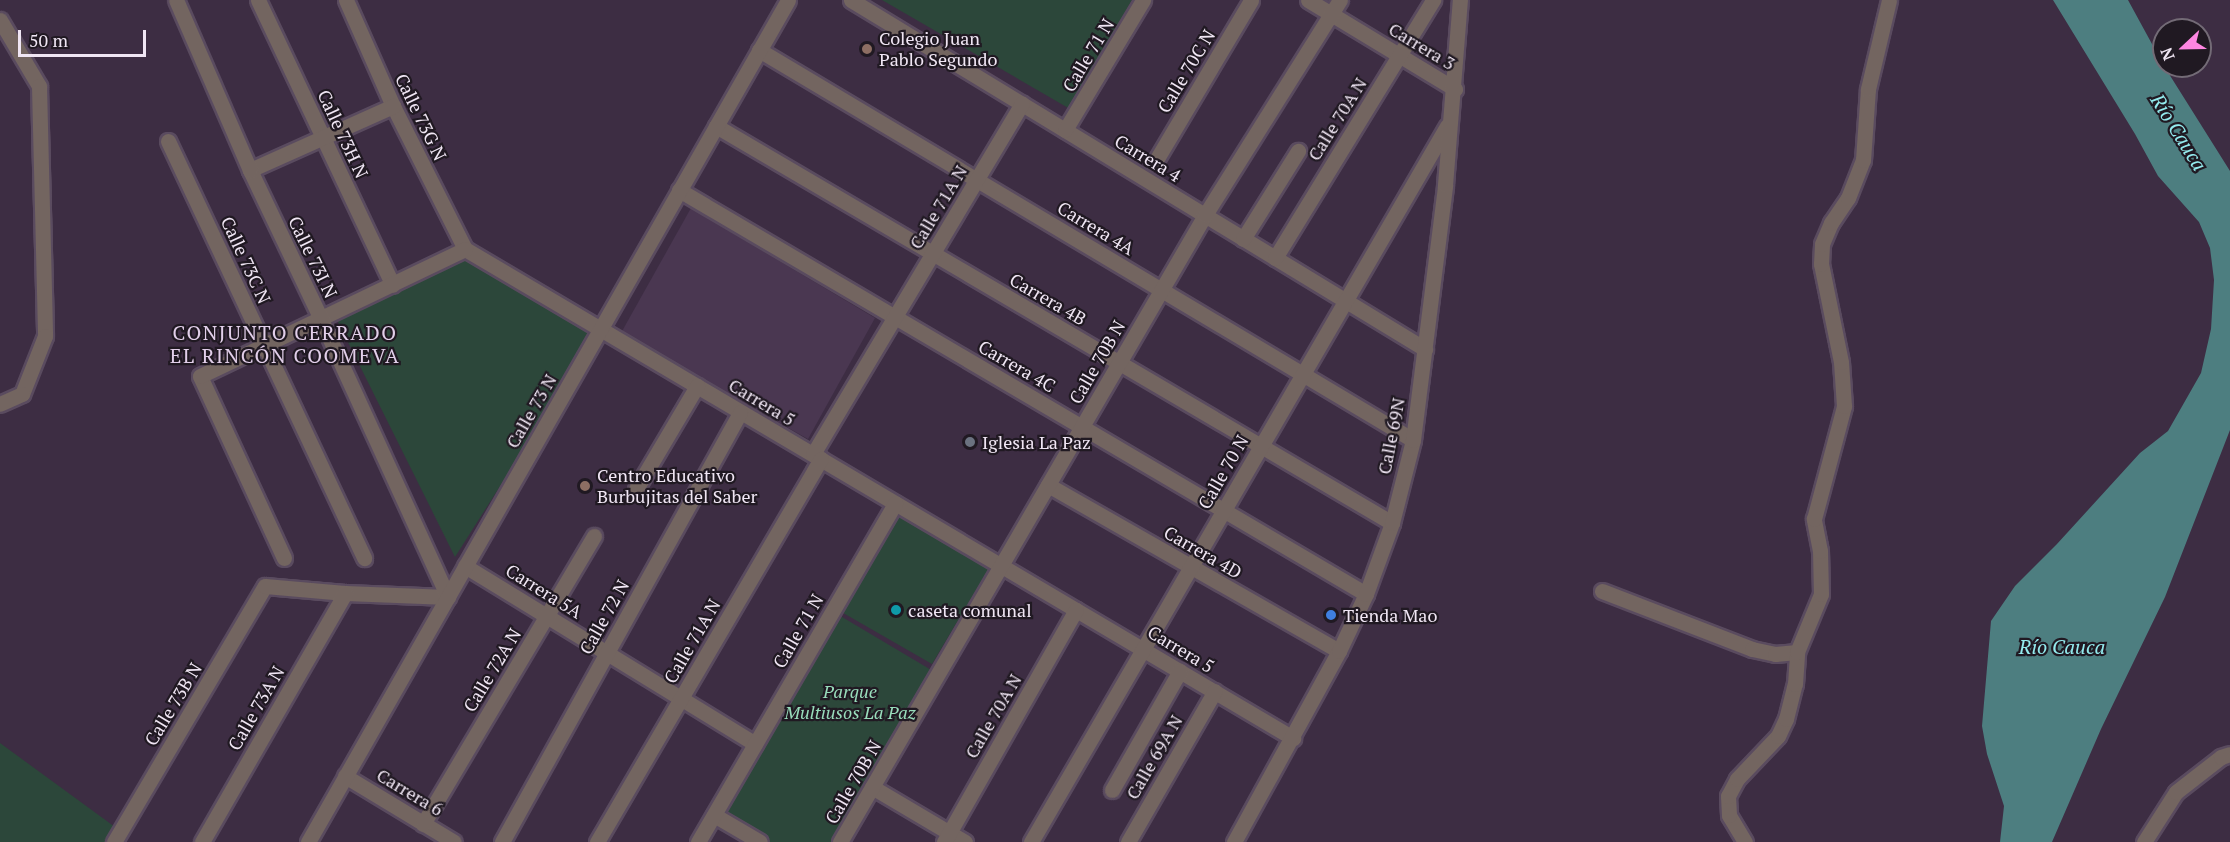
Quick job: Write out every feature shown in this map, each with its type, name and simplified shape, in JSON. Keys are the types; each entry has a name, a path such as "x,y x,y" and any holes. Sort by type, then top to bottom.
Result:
{"street":[{"name":"Calle 73I N","path":"176,0 250,170 448,597"},
{"name":"Calle 73H N","path":"258,0 393,285"},
{"name":"Calle 73G N","path":"346,0 393,106 465,249"},
{"name":"Calle 73 N","path":"308,842 788,0"},
{"name":"Carrera 4","path":"851,0 1425,349"},
{"name":"Calle 71 N","path":"1065,130 1143,0"},
{"name":"Calle 70C N","path":"1155,162 1251,0"},
{"name":"Carrera 3","path":"1308,0 1455,89"},
{"name":"Calle 70B N","path":"840,842 1205,215 1340,0"},
{"name":"Calle 70A N","path":"1275,258 1433,0"},
{"name":"Calle 69N","path":"1234,842 1339,651 1366,594 1392,523 1413,440 1425,349 1445,185 1449,122 1455,89 1460,0"},
{"path":"1745,842 1729,815 1728,796 1737,779 1778,736 1782,728 1795,684 1797,652 1821,594 1820,551 1814,519 1844,406 1841,362 1821,264 1822,244 1831,224 1848,198 1863,160 1868,89 1889,0"},
{"path":"0,20 39,86 45,336 22,394 0,404"},
{"name":"Carrera 4A","path":"759,50 1413,440"},
{"name":"Calle 71A N","path":"597,842 681,698 895,317 1022,104"},
{"path":"250,170 393,106"},
{"name":"Calle 70 N","path":"1031,842 1449,122"},
{"name":"Carrera 4B","path":"716,126 1392,523"},
{"name":"Calle 73C N","path":"168,141 364,558"},
{"path":"1243,238 1298,151"},
{"name":"Carrera 4C","path":"679,190 1366,594"},
{"path":"284,558 200,376 465,249"},
{"name":"Carrera 5","path":"465,249 1293,738"},
{"path":"636,489 698,386"},
{"name":"Calle 72 N","path":"502,842 740,412"},
{"name":"Carrera 4D","path":"1048,485 1339,651"},
{"name":"Calle 71 N","path":"698,842 895,503"},
{"name":"Calle 72A N","path":"423,824 594,536"},
{"name":"Carrera 5A","path":"465,566 755,744"},
{"name":"Calle 73B N","path":"114,842 265,586 345,593"},
{"path":"1602,591 1752,649 1775,654 1797,652"},
{"path":"345,593 448,597"},
{"name":"Calle 73A N","path":"202,842 345,593"},
{"name":"Calle 70A N","path":"946,837 1076,610"},
{"path":"1112,790 1180,671"},
{"name":"Calle 69A N","path":"1128,842 1215,692"},
{"path":"2144,842 2176,792 2221,757 2230,754"},
{"name":"Carrera 6","path":"345,776 454,842"},
{"path":"872,787 946,837 964,842"},
{"path":"714,815 760,842"}],"shaded area":[{"path":"691,208 875,318 808,439 621,333"}],"green space":[{"path":"882,0 1132,0 1070,109"},
{"path":"468,251 600,329 455,557 336,318"},
{"path":"899,510 991,565 932,664 838,610"},
{"name":"Parque Multiusos La Paz","path":"832,611 938,674 840,842 760,842 714,815"},
{"path":"0,743 115,827 107,842 0,842"}],"water":[{"name":"Río Cauca","path":"2053,0 2128,0 2152,44 2152,78 2172,78 2230,171 2230,430 2165,597 2101,729 2052,842 2000,842 2004,806 1987,754 1982,726 1991,621 2015,586 2057,544 2140,453 2168,431 2201,373 2211,329 2214,280 2210,248 2199,222 2158,176"}],"place":[{"name":"Colegio Juan Pablo Segundo","path":"867,49"},
{"name":"Iglesia La Paz","path":"970,442"},
{"name":"Centro Educativo Burbujitas del Saber","path":"585,486"},
{"name":"caseta comunal","path":"896,610"},
{"name":"Tienda Mao","path":"1331,615"}],"district":[{"name":"CONJUNTO CERRADO EL RINCÓN COOMEVA","path":"285,344"}]}
